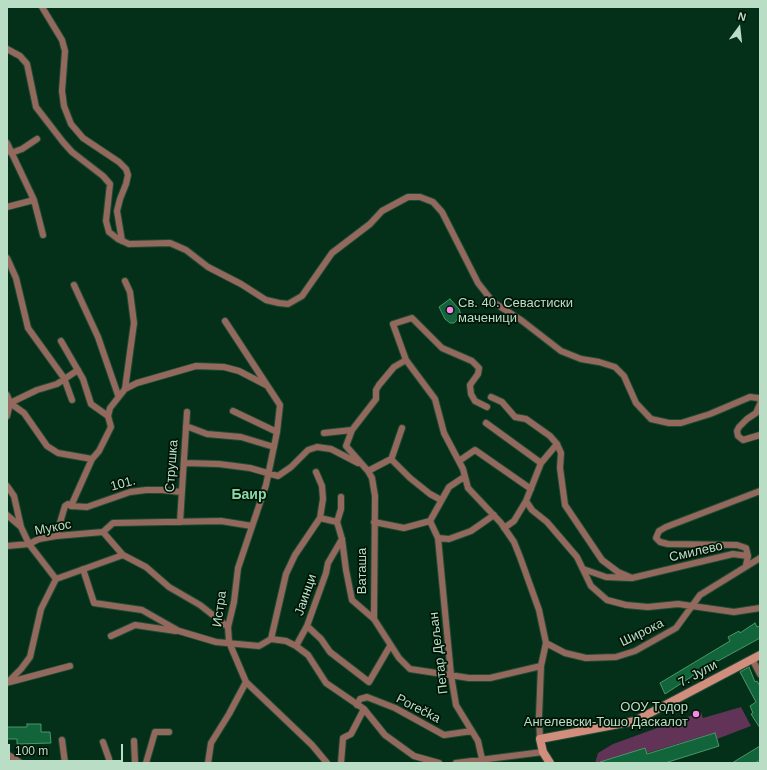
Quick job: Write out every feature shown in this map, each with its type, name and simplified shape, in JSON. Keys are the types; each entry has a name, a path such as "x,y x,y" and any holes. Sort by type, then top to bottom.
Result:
{"street":[{"path":"42,7 62,40 65,51 62,90 64,106 71,124 83,138 119,162 128,175 117,211 122,241"},
{"path":"7,49 20,56 27,64 36,107 72,152 103,176 110,184 106,221 109,232 122,241 129,244 170,243 186,250 208,267 242,284 266,300 288,304 302,296 332,252 370,224 382,211 408,197 420,197 433,202 442,212 478,283 494,302 521,320 561,351 581,359 599,362 615,367 624,376 636,403 651,418 669,423 680,423 710,414 750,398 760,399 756,413 739,426 737,430 738,436 742,440 760,435"},
{"path":"11,153 22,149 37,139"},
{"path":"7,143 34,200 43,235"},
{"path":"7,207 34,200"},
{"path":"7,258 7,262 16,278 28,328 64,378 72,400"},
{"path":"125,281 130,292 134,323 125,389"},
{"path":"74,285 98,337 118,395"},
{"path":"487,407 475,401 471,394 470,385 478,374 479,368 472,361 442,348 412,318 393,324 406,360 435,399 444,433 463,469 468,488 494,515 504,528 514,542 520,556 525,574 539,610 546,642 542,666 539,717 540,739 543,752 550,763"},
{"name":"Истра","path":"226,321 280,405 278,432 269,474 262,501 238,568 234,602 228,627 230,642 246,682 312,745 328,763"},
{"path":"61,341 78,370 91,404 108,416"},
{"name":"Ваташа","path":"374,619 374,496 372,478 368,471 346,446 352,430 376,399 376,390 379,385 394,367 406,360"},
{"path":"56,536 65,506 68,504 71,506 92,459 99,451 111,427 108,416 110,408 118,395 125,389 137,383 196,366 224,367 239,371 266,385"},
{"path":"10,403 37,390 57,384 78,370"},
{"path":"7,395 10,403 7,416"},
{"path":"491,397 502,402 515,417 526,419 550,436 557,444 560,453 560,468 565,505 602,560 618,572 632,578"},
{"path":"10,403 24,413 48,446 58,453 92,459"},
{"path":"233,411 278,432"},
{"name":"Струшка","path":"180,522 187,412"},
{"path":"486,423 541,463"},
{"path":"186,426 207,434 241,437 274,448"},
{"path":"368,471 391,460 402,428"},
{"path":"324,433 352,430"},
{"path":"504,528 514,521 526,501 541,463 557,444"},
{"path":"184,464 219,464 250,468 278,476 291,467 308,450 317,447 331,449 362,465"},
{"path":"459,461 475,450 531,489"},
{"path":"391,460 410,478 430,494 441,500"},
{"path":"316,472 322,486 323,499 320,518 336,522"},
{"path":"374,522 404,528 430,521 449,487 464,477"},
{"path":"7,486 14,496 21,528 29,544 56,579"},
{"name":"101.","path":"71,506 87,507 130,492 146,490 182,492"},
{"path":"746,565 748,556 746,548 737,545 668,544 660,542 656,538 659,531 666,527 760,491"},
{"path":"341,497 336,522 342,539 352,600 374,619 390,646 410,669 469,678 490,678 542,666"},
{"path":"526,501 532,510 552,528 577,558 591,586 607,600 626,606 648,607 678,604 734,612 760,608"},
{"path":"7,515 21,528"},
{"path":"438,538 449,539 471,531 494,515"},
{"name":"Јаинци","path":"271,639 286,574 297,551 320,518"},
{"path":"228,627 200,605 169,587 146,567 123,555 103,532 113,523 221,521 252,526"},
{"name":"Петар Дељан","path":"430,521 438,538 451,675 456,705 478,741 482,759"},
{"name":"Мукос","path":"7,546 29,544 39,539 56,536 103,532"},
{"name":"Јаинци","path":"342,539 328,563 326,573 307,626 321,639 330,652 369,682 390,646"},
{"name":"Смилево","path":"632,578 733,554 748,556"},
{"path":"8,683 30,657 41,610 56,579 123,555"},
{"name":"Широка","path":"546,642 565,653 586,658 616,657 635,651 676,628 700,595 746,565 760,558"},
{"path":"84,569 94,603 142,610 180,631"},
{"path":"583,569 606,577 632,578"},
{"path":"111,636 136,625 180,631 216,642 230,642 259,646 271,639 286,640 308,655 326,682 364,709 385,735 414,756 439,763"},
{"path":"296,646 307,626"},
{"name":"7. Јули","path":"540,739 634,721 760,655"},
{"path":"752,659 760,674"},
{"path":"8,683 70,666"},
{"path":"208,763 211,743 246,682"},
{"name":"Porečka","path":"357,705 360,699 367,698 395,708 444,735 472,731"},
{"path":"341,763 343,738 351,734 364,709"},
{"path":"146,763 155,732 169,732"},
{"path":"62,740 65,763"},
{"path":"134,741 135,763"},
{"path":"103,742 109,763"},
{"path":"456,763 543,752"},
{"path":"7,754 21,763"}],"shaded area":[{"path":"741,707 751,726 717,739 714,733 647,753 645,748 620,758 619,756 606,760 607,762 604,763 595,763 598,753 613,744 701,712 703,718"}],"building":[{"name":"Св. 40. Севастиски маченици","path":"450,299 459,309 461,315 454,323 450,323 445,319 439,307"},
{"path":"755,623 757,627 760,626 760,638 718,661 717,660 665,694 660,683 730,641 728,637 739,631 740,633"},
{"path":"749,667 755,682 757,681 760,686 760,728 751,714 753,713 750,706 756,702 740,672"},
{"path":"27,724 41,724 41,732 50,732 51,743 17,744 17,739 7,739 7,727 27,727"},
{"path":"715,733 719,746 665,763 600,763 645,748 647,754"},
{"path":"760,746 760,760 755,763 732,763"}],"place":[{"name":"Св. 40. Севастиски маченици","path":"450,310"},
{"name":"ООУ Тодор Ангелевски-Тошо Даскалот","path":"696,714"}],"district":[{"name":"Баир","path":"249,495"}]}
